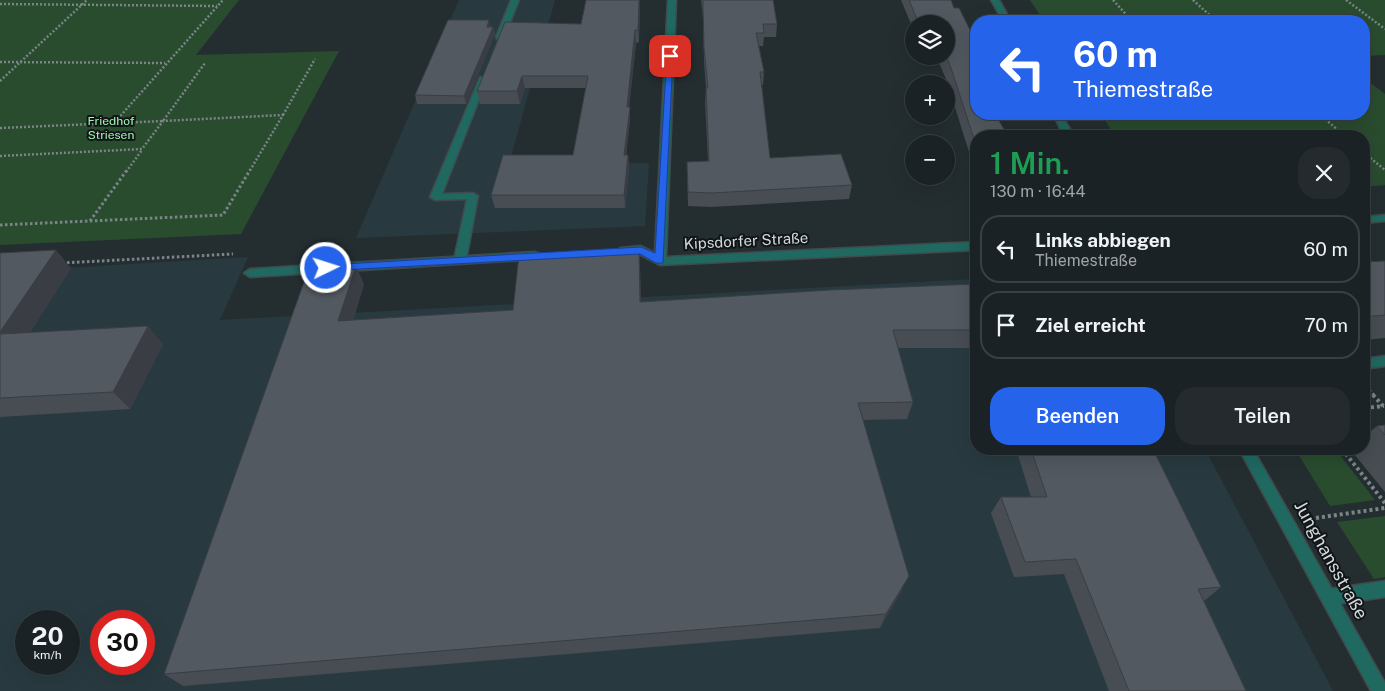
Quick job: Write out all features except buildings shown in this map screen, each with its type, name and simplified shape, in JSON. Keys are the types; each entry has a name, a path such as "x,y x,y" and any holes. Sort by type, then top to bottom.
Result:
{"street":[{"path":"497,45 515,0"},
{"path":"660,260 672,0"},
{"path":"995,0 1004,15"},
{"path":"460,260 473,196 435,197 486,72"},
{"path":"1370,219 1385,218"},
{"name":"Kipsdorfer Straße","path":"613,252 641,250 660,260 970,246"},
{"path":"250,273 546,255"},
{"path":"1370,363 1385,361"},
{"name":"Junghansstraße","path":"1249,455 1380,691"},
{"path":"1329,597 1385,589"}],"path":[{"path":"0,81 87,0"},
{"path":"115,122 222,0"},
{"path":"1113,0 1127,15"},
{"path":"1193,0 1209,15"},
{"path":"1346,0 1366,15"},
{"path":"0,4 217,6"},
{"path":"1370,18 1385,29"},
{"path":"0,225 224,215 315,59"},
{"path":"0,62 165,63"},
{"path":"90,221 205,63"},
{"path":"0,128 283,115"},
{"path":"1327,120 1338,130"},
{"path":"0,156 142,150"},
{"path":"1370,158 1385,170"},
{"path":"60,263 259,252 250,273"},
{"path":"1370,391 1385,407"},
{"path":"1370,408 1385,407"},
{"path":"1347,455 1385,503"},
{"path":"1287,521 1385,508"}],"shaded area":[{"path":"459,0 555,0 509,163 649,163 645,226 356,238"},
{"path":"248,257 220,320 970,279 970,455 1208,455 1333,691 0,691 0,272"}],"green space":[{"name":"Friedhof Striesen","path":"0,0 239,0 196,55 339,51 241,234 0,245"},
{"path":"1030,0 1385,0 1385,55 1370,56 1370,15 1040,15"},
{"path":"1370,83 1385,94 1385,185 1370,186 1370,130 1111,130 1105,120 1370,120"},
{"path":"1299,455 1340,455 1375,500 1330,506"},
{"path":"1385,516 1385,577 1374,579 1337,522"}],"route":[{"path":"326,268 641,250 660,260 670,56"}]}
